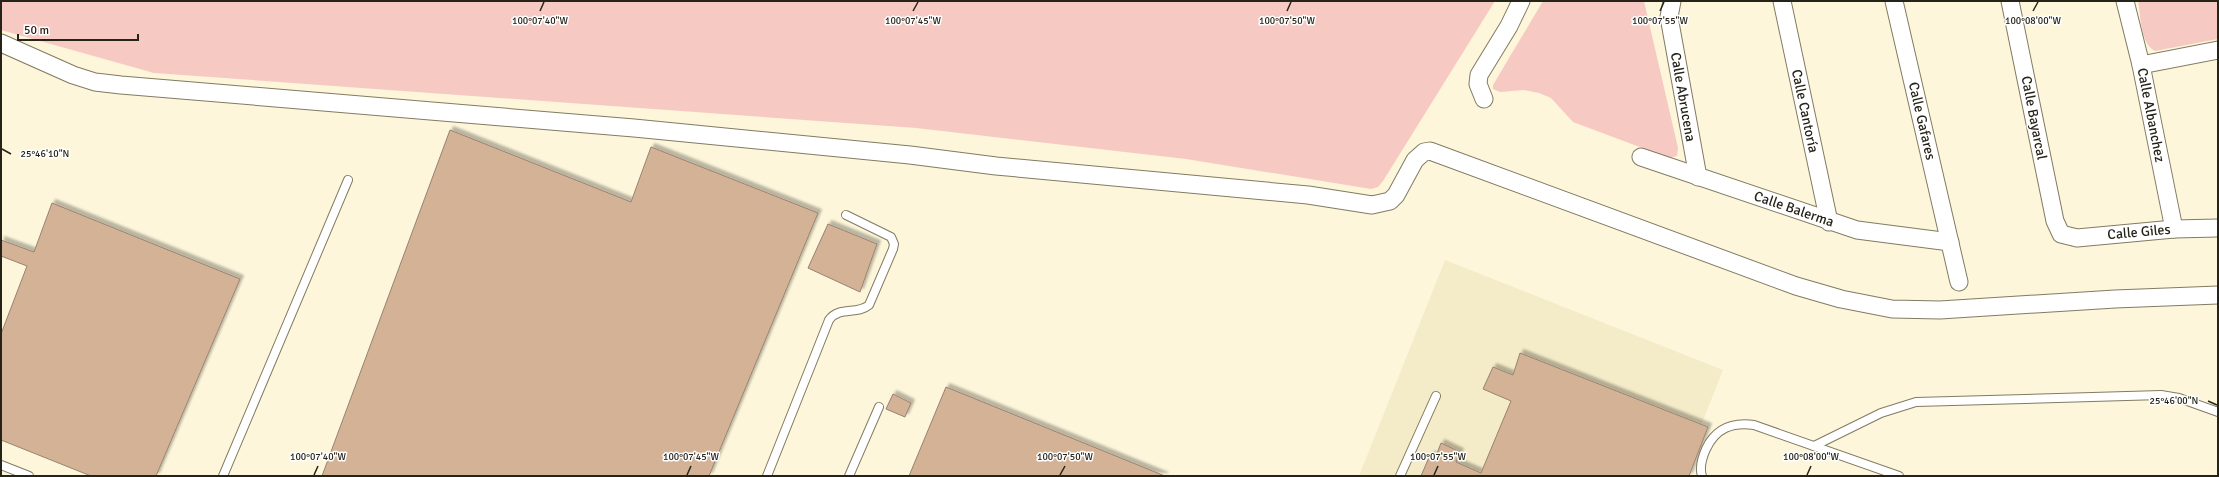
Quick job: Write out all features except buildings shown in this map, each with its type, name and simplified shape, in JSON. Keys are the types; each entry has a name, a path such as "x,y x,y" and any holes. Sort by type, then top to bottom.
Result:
{"street":[{"path":"1484,99 1478,84 1479,75 1517,12 1521,1"},
{"name":"Calle Abrucena","path":"1657,1 1668,18 1698,177"},
{"name":"Calle Abrucena","path":"1668,18 1672,1"},
{"name":"Calle Cantoría","path":"1782,1 1829,222"},
{"name":"Calle Gafares","path":"1894,1 1959,282"},
{"name":"Calle Bayarcal","path":"2010,1 2055,222 2061,234"},
{"name":"Calle Albanchez","path":"2125,1 2141,65 2174,229"},
{"path":"1,43 73,75 95,82 650,130 910,155 996,166 1308,195 1372,205 1390,201 1396,195 1415,160 1424,152 1430,151 1796,286 1841,299 1885,308 1940,310 2115,299 2218,295"},
{"path":"2141,65 2218,50"},
{"name":"Calle Balerma","path":"1642,157 1829,222 1857,230 1950,242"},
{"name":"Calle Giles","path":"2061,234 2077,238 2174,229 2218,228"}],"lane":[{"path":"224,476 348,180"},
{"path":"767,476 829,320 836,313 861,309 869,305 893,249 894,244 891,238 846,215"},
{"path":"1814,446 1881,412 1916,402 2162,395 2179,398 2218,412"},
{"path":"1400,476 1436,396"},
{"path":"849,476 879,407"},
{"path":"1702,476 1702,458 1709,443 1717,432 1728,426 1741,424 1754,425 1899,476"},
{"path":"1,465 29,476"}],"shaded area":[{"path":"1,1 1495,1 1383,181 1378,187 1371,189 1186,159 916,128 154,73 1,30"},
{"path":"1543,1 1644,1 1678,148 1677,156 1669,158 1573,122 1551,98 1539,93 1524,90 1500,92 1493,89 1493,85"},
{"path":"2138,1 2218,1 2218,39 2155,51 2146,42 2142,29"},
{"path":"1445,260 1723,370 1681,476 1359,476"}]}
